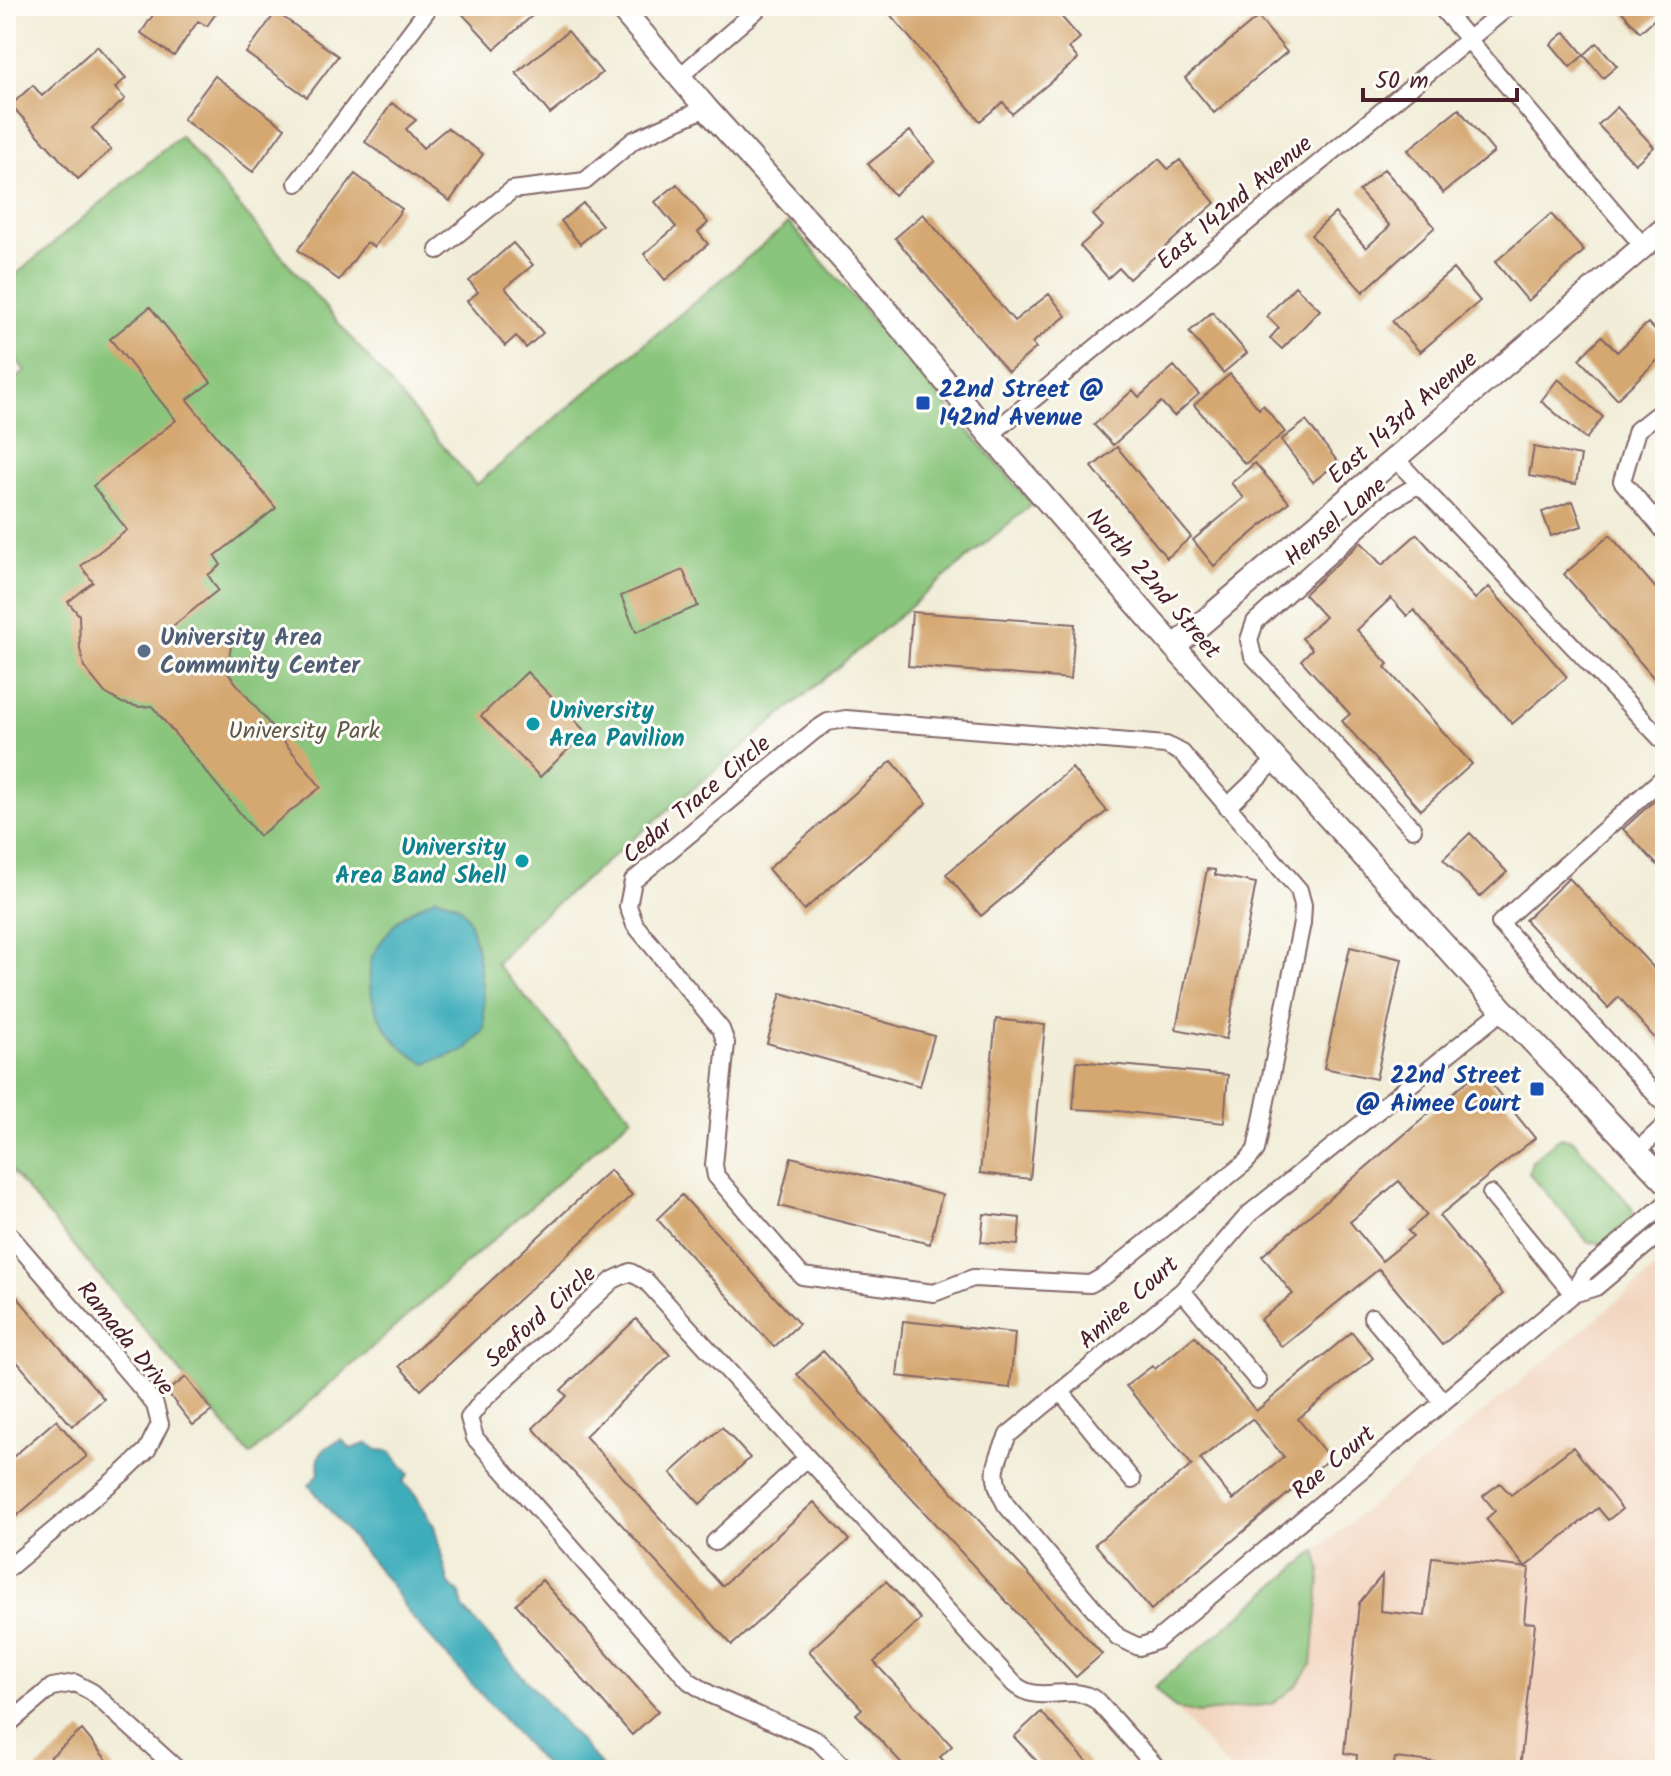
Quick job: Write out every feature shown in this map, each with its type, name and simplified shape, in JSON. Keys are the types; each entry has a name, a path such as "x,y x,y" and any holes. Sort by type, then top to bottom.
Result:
{"street":[{"path":"297,183 430,6"},
{"name":"North 22nd Street","path":"619,6 862,281 990,435 1174,647 1503,1010 1664,1178"},
{"path":"679,77 761,6"},
{"path":"1440,6 1643,246"},
{"name":"East 142nd Avenue","path":"990,435 1509,6"},
{"path":"438,250 512,190 585,181 634,140 706,108"},
{"name":"East 143rd Avenue","path":"1174,647 1665,228"},
{"path":"1665,408 1637,430 1622,481 1665,532"},
{"path":"1395,458 1419,484"},
{"name":"Hensel Lane","path":"1413,829 1253,656 1249,640 1255,622 1386,504 1419,484 1665,743"},
{"name":"Cedar Trace Circle","path":"846,719 1166,745 1182,753 1227,807 1299,890 1303,905 1302,923 1256,1150 1246,1162 1106,1275 1090,1284 973,1278 934,1293 802,1276 716,1176 714,1165 726,1043 721,1029 635,925 628,906 633,881 814,731 828,722 846,719"},
{"path":"1227,807 1276,760"},
{"path":"1665,776 1500,923 1665,1105"},
{"name":"Amiee Court","path":"1118,1637 1006,1505 994,1485 997,1460 1008,1435 1182,1291 1249,1214 1503,1010"},
{"path":"1637,1151 1665,1125"},
{"path":"1491,1194 1573,1294"},
{"name":"Rae Court","path":"1118,1637 1139,1647 1156,1641 1573,1294 1584,1273 1665,1204"},
{"name":"Rae Court","path":"1573,1294 1596,1287 1665,1229"},
{"name":"Ramada Drive","path":"6,1231 144,1391 155,1405 160,1424 147,1450 124,1472 6,1570"},
{"name":"Seaford Circle","path":"847,1770 818,1741 711,1695 689,1681 475,1438 469,1418 482,1401 613,1280 630,1272 646,1281 1022,1691 1032,1695 1087,1694 1097,1701 1159,1770"},
{"path":"1182,1291 1258,1381"},
{"path":"1372,1317 1443,1402"},
{"path":"1061,1392 1132,1480"},
{"path":"715,1542 807,1458"},
{"path":"6,1726 52,1687 75,1683 92,1692 178,1770"}],"shaded area":[{"path":"1665,1261 1665,1770 1230,1770 1174,1708 1198,1713 1221,1709 1314,1635 1321,1569 1316,1551"}],"green space":[{"name":"University Park","path":"180,136 476,485 789,223 1032,504 531,925 496,964 632,1117 250,1455 6,1165 6,387 25,371 6,346 6,283"},
{"path":"1560,1137 1573,1140 1632,1207 1633,1217 1603,1243 1588,1242 1529,1173 1532,1161"},
{"path":"1316,1551 1321,1569 1312,1664 1297,1685 1272,1704 1198,1713 1174,1708 1154,1687"}],"water":[{"path":"436,897 452,902 466,915 476,946 482,984 484,1030 464,1051 425,1063 400,1045 381,1020 371,992 371,960 399,920"},
{"path":"341,1439 351,1449 368,1443 378,1450 390,1451 409,1474 403,1482 415,1494 434,1526 449,1584 460,1593 463,1608 605,1770 549,1770 410,1615 390,1584 309,1485 319,1474 318,1460 322,1452"}],"building":[{"path":"159,6 221,6 207,26 198,21 174,56 141,33"},
{"path":"455,6 543,6 495,49"},
{"path":"883,6 1052,6 1080,38 1069,48 1078,59 1012,114 1003,102 980,121"},
{"path":"1617,6 1649,6 1658,16 1640,32"},
{"path":"276,12 338,56 307,97 246,53"},
{"path":"1258,17 1287,52 1214,113 1185,78"},
{"path":"568,31 602,73 550,114 516,73"},
{"path":"1565,32 1584,55 1570,67 1551,44"},
{"path":"1597,43 1617,66 1603,78 1584,55"},
{"path":"97,46 126,78 115,88 125,99 92,128 111,150 78,179 11,105 33,85 42,96"},
{"path":"215,76 285,128 253,172 183,119"},
{"path":"392,103 416,120 406,129 423,148 447,128 483,154 450,201 365,142"},
{"path":"1617,107 1654,147 1635,164 1598,125"},
{"path":"1459,109 1494,152 1443,193 1408,150"},
{"path":"910,131 935,161 894,195 868,164"},
{"path":"1159,159 1168,169 1180,160 1215,203 1129,279 1119,268 1108,278 1080,246 1103,226 1093,215"},
{"path":"1384,169 1435,227 1363,292 1311,235 1335,213 1366,248 1390,226 1359,191"},
{"path":"355,174 402,209 374,247 367,242 339,280 298,250"},
{"path":"677,184 708,223 698,232 708,244 665,280 644,254 676,227 655,202"},
{"path":"583,203 602,225 580,244 561,221"},
{"path":"923,214 1014,321 1049,294 1066,316 1032,343 1036,348 1008,372 895,238"},
{"path":"1551,214 1584,251 1528,301 1495,262"},
{"path":"513,243 533,265 505,288 543,333 526,348 516,336 505,346 467,301 478,292 469,281"},
{"path":"1453,269 1480,301 1420,352 1392,321"},
{"path":"1295,286 1320,310 1282,349 1270,338 1279,328 1267,316"},
{"path":"150,307 211,382 187,400 276,508 215,556 221,565 208,575 218,590 163,634 232,639 227,672 321,787 259,836 152,706 122,703 105,693 84,667 79,615 68,602 93,582 81,566 127,530 93,486 176,420 110,339"},
{"path":"1212,312 1247,353 1223,373 1189,332"},
{"path":"1648,323 1665,341 1665,353 1617,399 1579,359 1602,336 1617,352"},
{"path":"1174,366 1199,394 1174,416 1161,402 1113,445 1094,425 1133,390 1139,397"},
{"path":"1230,374 1259,409 1263,405 1285,432 1245,464 1194,405"},
{"path":"1558,379 1603,417 1586,439 1541,401"},
{"path":"1306,421 1338,462 1313,482 1281,440"},
{"path":"1117,447 1191,537 1167,558 1092,467"},
{"path":"1534,447 1581,456 1576,484 1529,476"},
{"path":"1255,463 1289,502 1214,566 1193,540 1244,498 1231,483"},
{"path":"1573,501 1582,526 1551,536 1542,512"},
{"path":"1417,534 1475,599 1489,587 1567,677 1512,724 1414,610 1407,616 1391,598 1357,630 1388,664 1385,667 1472,764 1421,810 1342,721 1350,714 1301,660 1312,649 1302,638 1325,617 1304,594 1361,542 1382,565"},
{"path":"1610,535 1665,599 1665,691 1564,574"},
{"path":"683,570 698,606 636,632 621,596"},
{"path":"912,612 1075,624 1071,679 908,666"},
{"name":"University Area Pavilion","path":"527,672 586,732 540,777 481,716"},
{"path":"892,761 927,803 804,910 768,869"},
{"path":"1072,768 1107,811 981,916 946,874"},
{"path":"1665,791 1665,873 1623,829"},
{"path":"1470,833 1507,872 1480,897 1443,859"},
{"path":"1207,869 1215,870 1215,875 1256,883 1226,1039 1176,1029"},
{"path":"1569,878 1652,966 1665,984 1665,1050 1619,997 1608,1008 1525,920"},
{"path":"1350,947 1402,959 1376,1079 1324,1068"},
{"path":"781,993 934,1036 920,1086 767,1043"},
{"path":"996,1019 1045,1025 1030,1179 980,1173"},
{"path":"1077,1061 1228,1075 1224,1123 1073,1109"},
{"path":"1480,1070 1535,1138 1439,1216 1503,1294 1442,1345 1379,1269 1282,1347 1260,1320 1293,1294 1262,1256","holes":["1399,1181 1427,1215 1408,1231 1413,1236 1382,1261 1350,1222"]},
{"path":"791,1157 942,1195 930,1244 779,1206"},
{"path":"610,1170 632,1195 421,1390 399,1366"},
{"path":"682,1195 799,1324 774,1347 657,1219"},
{"path":"984,1214 1020,1218 1018,1245 981,1242"},
{"path":"6,1284 104,1399 72,1426 6,1349"},
{"path":"636,1319 670,1355 585,1436 722,1586 814,1502 849,1540 732,1645 533,1428 567,1396 561,1390"},
{"path":"903,1321 1015,1333 1010,1388 897,1376"},
{"path":"1352,1332 1373,1358 1298,1419 1330,1458 1151,1610 1095,1544 1192,1465 1126,1386 1152,1366 1155,1369 1195,1336 1256,1411","holes":["1252,1419 1284,1457 1233,1500 1200,1459"]},
{"path":"823,1351 1102,1654 1076,1677 797,1374"},
{"path":"186,1377 212,1411 193,1425 167,1392"},
{"path":"56,1420 87,1456 6,1525 6,1463"},
{"path":"722,1427 750,1458 700,1504 671,1473"},
{"path":"1573,1447 1622,1509 1608,1520 1598,1508 1525,1567 1486,1519 1495,1511 1483,1496 1500,1483 1511,1495"},
{"path":"1432,1557 1529,1568 1524,1622 1535,1623 1520,1769 1445,1770 1445,1763 1395,1758 1393,1770 1356,1770 1357,1755 1344,1753 1359,1603 1382,1575 1380,1611 1425,1616"},
{"path":"542,1580 658,1711 632,1735 516,1604"},
{"path":"886,1581 921,1619 874,1662 952,1746 940,1757 952,1770 908,1770 856,1714 862,1709 809,1651"},
{"path":"1041,1712 1095,1770 1045,1770 1014,1737"},
{"path":"82,1730 115,1770 35,1770"}],"place":[{"name":"22nd Street @ 142nd Avenue","path":"923,403"},
{"name":"University Area Community Center","path":"144,651"},
{"name":"University Area Pavilion","path":"533,724"},
{"name":"University Area Band Shell","path":"522,861"},
{"name":"22nd Street @ Aimee Court","path":"1537,1089"}]}
